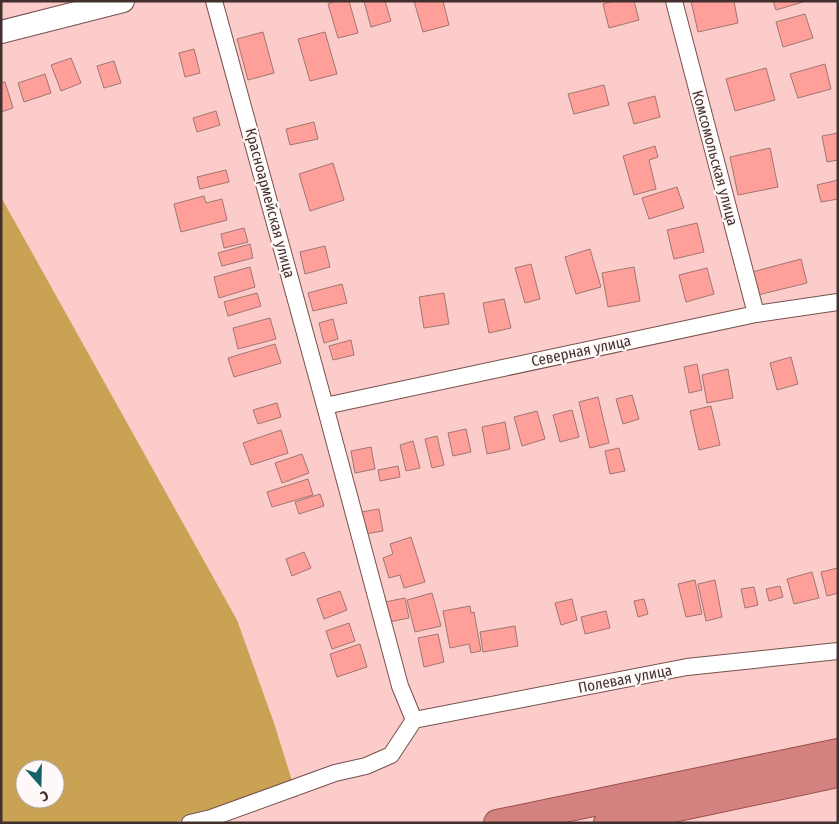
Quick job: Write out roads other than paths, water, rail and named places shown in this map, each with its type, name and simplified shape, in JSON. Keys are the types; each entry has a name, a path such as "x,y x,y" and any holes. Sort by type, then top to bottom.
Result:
{"highway":[{"path":"497,823 838,752"},
{"path":"607,823 838,774"}],"main road":[{"path":"1,32 123,1"}],"street":[{"name":"Красноармейская улица","path":"214,1 400,686 414,720"},
{"name":"Комсомольская улица","path":"674,1 756,314"},
{"name":"Северная улица","path":"325,406 756,314 838,302"},
{"name":"Полевая улица","path":"414,720 687,667 838,651"},
{"path":"190,823 211,818 335,773 366,766 391,755 414,720"}]}
